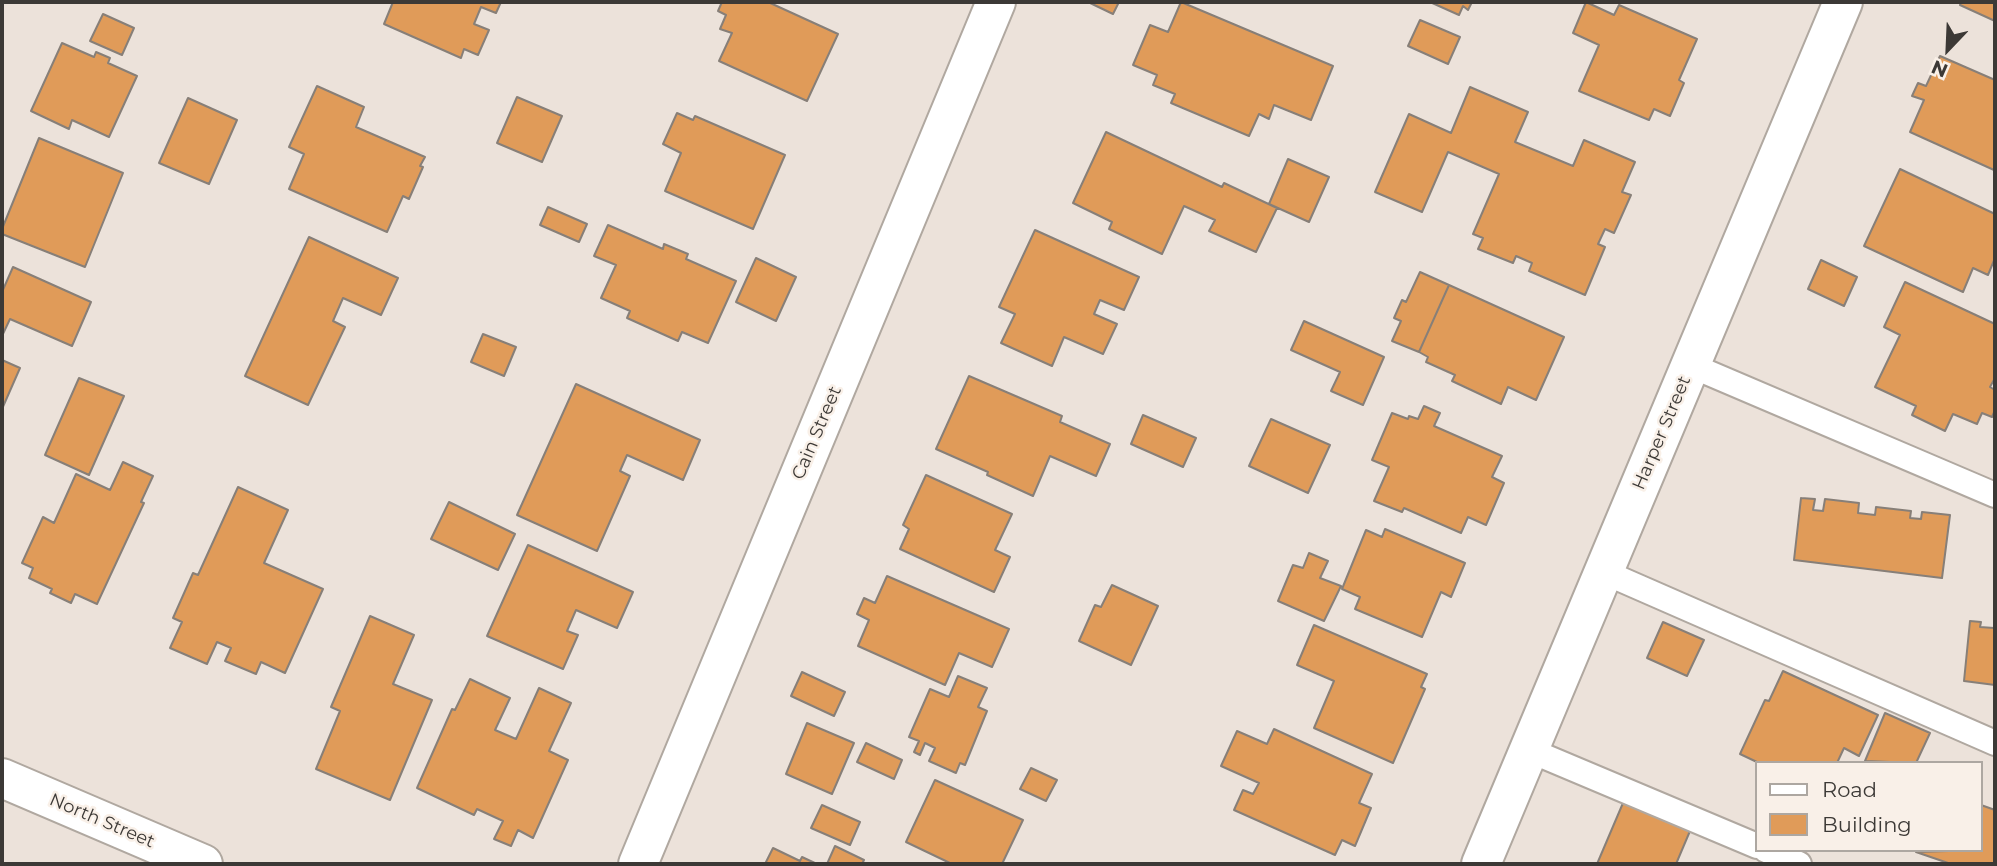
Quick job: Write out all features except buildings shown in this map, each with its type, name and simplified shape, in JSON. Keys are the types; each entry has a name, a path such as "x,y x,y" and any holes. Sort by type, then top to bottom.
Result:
{"street":[{"name":"Cain Street","path":"638,864 996,2"},
{"name":"Harper Street","path":"1481,864 1843,2"},
{"name":"North Street","path":"2,778 203,864"}],"lane":[{"path":"1690,365 1995,495"},
{"path":"1604,572 1995,743"},
{"path":"1529,750 1756,846"},
{"path":"1771,852 1800,864"}]}
